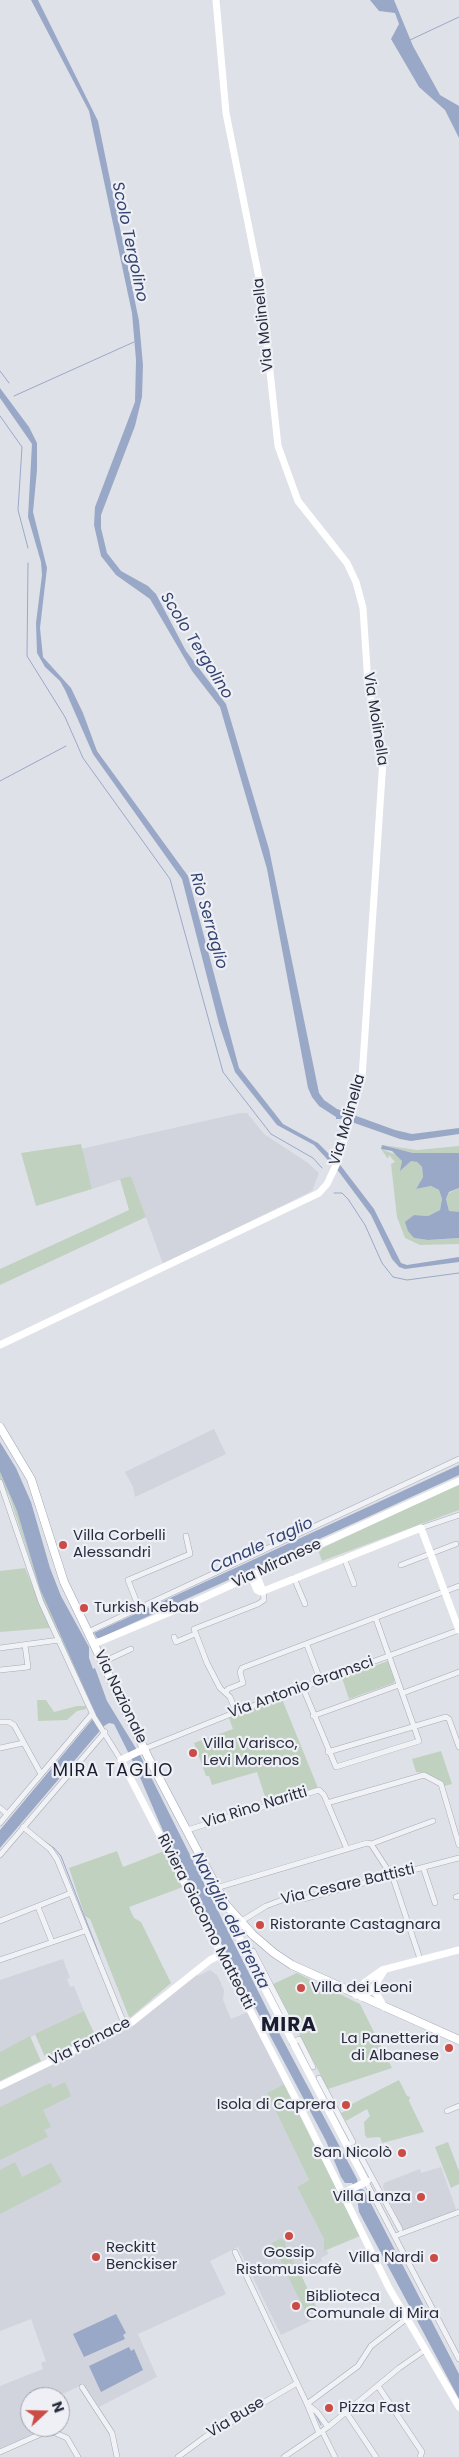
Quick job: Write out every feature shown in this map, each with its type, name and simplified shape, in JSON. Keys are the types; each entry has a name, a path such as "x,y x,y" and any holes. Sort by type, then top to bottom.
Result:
{"main road":[{"name":"Via Nazionale","path":"0,1427 31,1479 59,1567 141,1750 187,1830 216,1888 240,1922 280,1957 359,1996 459,2040"}],"street":[{"name":"Via Molinella","path":"0,1345 311,1198 322,1190 332,1174 340,1156 347,1124 360,1088 363,1069 383,772 382,749 368,684 366,624 360,594 344,559 298,501 278,446 261,288 226,113 216,0"},
{"path":"88,1633 459,1459"},
{"name":"Via Miranese","path":"94,1643 253,1575 459,1480"},
{"path":"0,1482 34,1587 93,1715 124,1758 141,1750"},
{"path":"263,1591 421,1528 459,1515"},
{"path":"421,1528 459,1630"},
{"path":"139,1608 128,1580 190,1554 186,1536"},
{"path":"401,1565 456,1544"},
{"path":"344,1558 354,1584"},
{"path":"236,1712 230,1696 220,1687 195,1634 196,1627 260,1602 265,1596 253,1575"},
{"path":"294,1578 305,1604"},
{"path":"226,1692 228,1689 242,1683 240,1672 242,1668 376,1619 459,1586"},
{"path":"303,1688 328,1752 336,1767 419,1741 376,1619"},
{"name":"Via Antonio Gramsci","path":"141,1750 236,1712 459,1630"},
{"path":"174,1637 176,1642 195,1634"},
{"path":"0,1648 59,1640"},
{"path":"0,1670 29,1666 25,1645"},
{"path":"307,1645 321,1682"},
{"path":"103,1662 131,1649"},
{"path":"402,1693 459,1672"},
{"path":"314,1716 399,1684"},
{"path":"0,1823 93,1715"},
{"path":"328,1752 448,1717 459,1747"},
{"path":"0,1722 12,1723 41,1774"},
{"path":"0,1855 23,1827 65,1783 104,1730"},
{"path":"0,1748 24,1742"},
{"name":"Riviera Giacomo Matteotti","path":"124,1758 132,1781 346,2192 406,2319 459,2408"},
{"path":"327,1803 417,1776 424,1776 438,1781 442,1788 459,1845"},
{"name":"Via Rino Naritti","path":"187,1830 316,1790 322,1792 347,1849"},
{"path":"0,1808 7,1814"},
{"path":"216,1888 347,1849 371,1844 433,1821"},
{"path":"23,1827 53,1852 125,2026"},
{"path":"371,1844 391,1875 420,1959"},
{"name":"Via Cesare Battisti","path":"240,1922 274,1903 288,1899 303,1899 459,1858"},
{"path":"423,1867 434,1903"},
{"path":"0,1921 71,1894"},
{"path":"38,1907 52,1942"},
{"path":"240,1922 237,1932 266,1984 279,2018 292,2043 328,2103"},
{"path":"0,1960 85,1931"},
{"path":"359,1996 365,1982 386,1969 459,1950"},
{"path":"254,1951 254,1961"},
{"name":"Via Fornace","path":"0,2086 125,2026 210,1960 222,1954"},
{"path":"359,1996 372,1990 386,1969"},
{"path":"376,1983 376,1993 384,2007"},
{"path":"292,2043 299,2039 313,2067"},
{"path":"319,2078 347,2145 369,2180 379,2187 400,2229"},
{"path":"447,2110 459,2106"},
{"path":"362,2159 369,2180 395,2236 459,2359"},
{"path":"346,2192 369,2180"},
{"path":"395,2236 459,2212"},
{"path":"235,2252 320,2432 335,2457"},
{"path":"307,2404 358,2366 371,2346 406,2319"},
{"path":"284,2457 328,2427 425,2350"},
{"name":"Via Buse","path":"178,2457 205,2437 297,2383"},
{"path":"378,2386 422,2452 420,2457"},
{"path":"82,2388 112,2433 117,2457"},
{"path":"307,2404 317,2412 328,2427"},
{"path":"346,2412 376,2457"},
{"path":"0,2452 43,2433 52,2432 67,2438 78,2457"}],"shaded area":[{"path":"247,1113 264,1134 308,1163 319,1173 312,1191 163,1264 131,1176 92,1189 81,1149"},
{"path":"214,1429 226,1454 135,1497 133,1487 125,1472"},
{"path":"63,1959 70,1978 67,1979 70,1987 74,1986 84,2011 0,2052 0,1980"},
{"path":"210,1970 217,1975 224,1990 223,2000 231,2019 248,2012 284,2084 267,2093 309,2180 297,2187 324,2239 324,2251 327,2250 328,2254 321,2258 322,2261 299,2272 321,2316 281,2335 238,2247 210,2261 226,2294 138,2334 157,2377 99,2407 84,2384 70,2390 70,2387 20,2387 20,2437 27,2437 0,2449 0,2386 43,2369 41,2363 46,2361 31,2319 0,2331 0,2090 133,2026 197,1974 198,1976"},
{"path":"441,2167 457,2212 403,2231 383,2187 384,2183 420,2169 421,2173"}],"green space":[{"path":"81,1144 92,1189 36,1206 21,1153"},
{"path":"382,1145 417,1150 459,1146 459,1153 413,1153"},
{"path":"381,1149 397,1155 402,1161 401,1170 411,1160 417,1162 422,1167 423,1177 416,1189 431,1186 439,1190 442,1199 440,1210 428,1216 414,1215 408,1221 414,1238 428,1240 459,1238 459,1244 420,1245 405,1238 397,1217 391,1164 395,1162 389,1155 388,1159"},
{"path":"131,1176 146,1217 0,1285 0,1269 129,1210 120,1179"},
{"path":"459,1188 459,1212 453,1213 449,1211 446,1199 449,1193"},
{"path":"0,1472 17,1511 40,1589 93,1708 47,1612 10,1498 0,1478"},
{"path":"459,1484 459,1510 322,1561 318,1550"},
{"path":"25,1568 50,1628 0,1632 0,1571"},
{"path":"388,1661 394,1683 349,1699 342,1678"},
{"path":"282,1699 318,1788 267,1803 257,1772 212,1785 209,1776 206,1776 194,1743 233,1729 229,1718"},
{"path":"37,1700 46,1700 54,1712 77,1706 86,1706 86,1709 77,1711 67,1720 38,1721"},
{"path":"441,1751 452,1784 444,1786 442,1781 424,1773 416,1772 412,1759"},
{"path":"117,1851 123,1867 164,1851 183,1887 129,1907 134,1918 141,1922 171,1983 131,2017 129,2017 90,1919 85,1916 69,1868"},
{"path":"297,1973 360,2004 392,2068 328,2089 273,1984"},
{"path":"84,2011 95,2035 47,2058 45,2057 35,2034"},
{"path":"30,2036 41,2061 0,2081 0,2052"},
{"path":"399,2080 407,2096 410,2097 409,2101 424,2132 382,2143 380,2137 367,2138 365,2135 364,2122 370,2116 367,2109 346,2121 341,2113 345,2111 346,2107"},
{"path":"65,2082 71,2096 43,2110 51,2127 44,2130 48,2137 0,2160 0,2107 50,2083 53,2088"},
{"path":"284,2084 360,2236 324,2251 324,2239 297,2187 309,2180 267,2093"},
{"path":"448,2142 459,2171 459,2184 451,2188 435,2147"},
{"path":"15,2162 22,2177 51,2163 62,2182 0,2214 0,2170"},
{"path":"280,2239 285,2241 287,2255 296,2264 317,2309 309,2313 305,2311 272,2243"}],"water":[{"path":"31,0 38,0 98,121 139,321 143,365 142,397 135,426 101,515 101,528 107,553 121,571 148,586 156,594 186,651 226,704 269,849 319,1093 324,1100 337,1109 395,1130 412,1134 459,1128 459,1134 411,1141 400,1139 343,1119 336,1119 336,1117 319,1106 312,1097 308,1088 267,869 220,707 192,671 150,599 116,575 101,556 94,525 95,507 135,402 136,360 132,313 89,111"},
{"path":"370,0 394,0 413,46 440,95 459,106 459,138 445,110 419,87 391,39 399,24 395,13 379,11"},
{"path":"0,388 29,427 37,443 37,470 33,512 47,568 40,628 43,657 71,688 83,713 97,751 188,876 239,1068 283,1124 318,1143 341,1166 374,1209 401,1263 407,1265 459,1257 459,1262 405,1269 399,1267 392,1259 371,1215 339,1172 314,1145 277,1125 235,1072 219,1024 182,879 93,754 65,690 60,681 45,667 37,653 36,623 42,575 41,562 28,517 32,444 0,398"},
{"path":"382,1145 413,1153 459,1153 459,1188 449,1192 446,1199 449,1211 459,1212 459,1238 428,1240 414,1238 408,1231 405,1222 414,1215 428,1216 440,1210 442,1199 439,1190 431,1186 416,1189 423,1177 422,1167 417,1162 411,1161 400,1171 402,1161 392,1151 381,1149"},
{"path":"0,1442 16,1468 31,1502 50,1568 61,1596 89,1647 89,1658 93,1669 95,1668 107,1701 140,1755 276,2027 357,2179 359,2188 364,2190 459,2374 459,2399 359,2212 356,2190 352,2183 345,2183 341,2177 326,2141 169,1845 136,1768 114,1724 109,1723 104,1726 0,1848 0,1830 96,1715 40,1589 17,1511 0,1472"},
{"path":"459,1465 459,1475 370,1516 100,1638 97,1638 94,1633"},
{"path":"116,2314 126,2333 123,2335 125,2339 84,2357 73,2334"},
{"path":"129,2347 131,2351 134,2349 143,2370 101,2392 89,2366"}],"waterway":[{"path":"410,40 459,17"},
{"path":"14,396 134,342"},
{"path":"0,371 9,383"},
{"path":"0,416 22,447 18,510 28,548"},
{"path":"28,563 27,656 65,717 83,758 170,879 223,1072 271,1134 313,1158 322,1168"},
{"path":"0,781 66,746"},
{"path":"334,1193 342,1193 348,1199 365,1225 382,1263 393,1277 407,1280 459,1273"},
{"path":"41,1839 54,1848 61,1856 99,1954"},
{"path":"316,2415 321,2425"}],"place":[{"name":"Villa Corbelli Alessandri","path":"63,1545"},
{"name":"Turkish Kebab","path":"84,1608"},
{"name":"Villa Varisco, Levi Morenos","path":"193,1753"},
{"name":"Ristorante Castagnara","path":"260,1925"},
{"name":"Villa dei Leoni","path":"301,1988"},
{"name":"La Panetteria di Albanese","path":"449,2048"},
{"name":"Isola di Caprera","path":"346,2105"},
{"name":"San Nicolò","path":"402,2153"},
{"name":"Villa Lanza","path":"421,2197"},
{"name":"Gossip Ristomusicafè","path":"289,2236"},
{"name":"Reckitt Benckiser","path":"96,2257"},
{"name":"Villa Nardi","path":"434,2258"},
{"name":"Biblioteca Comunale di Mira","path":"296,2306"},
{"name":"Pizza Fast","path":"329,2408"}],"district":[{"name":"MIRA TAGLIO","path":"113,1771"},
{"name":"MIRA","path":"289,2026"}],"water label":[{"name":"Scolo Tergolino","path":"129,242"},
{"name":"Scolo Tergolino","path":"196,646"},
{"name":"Rio Serraglio","path":"208,921"},
{"name":"Canale Taglio","path":"262,1546"},
{"name":"Naviglio del Brenta","path":"230,1921"}]}
